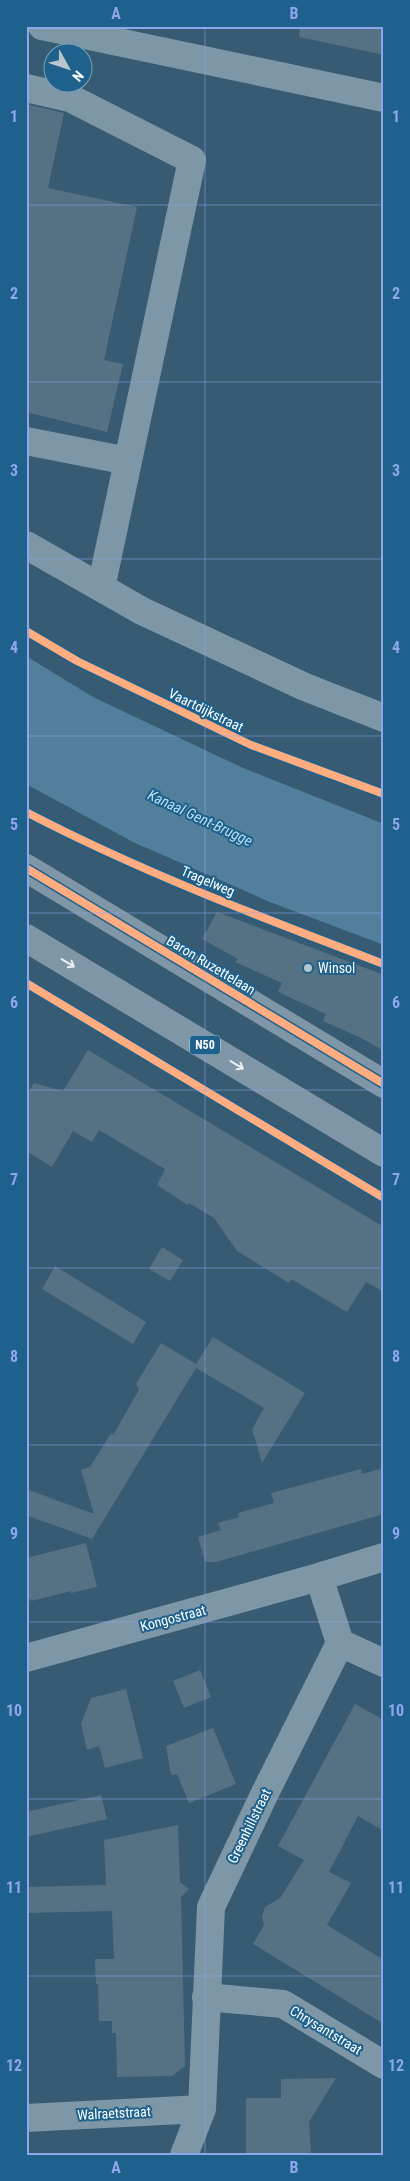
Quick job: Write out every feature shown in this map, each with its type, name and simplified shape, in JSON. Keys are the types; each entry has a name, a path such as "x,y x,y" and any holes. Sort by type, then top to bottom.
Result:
{"main road":[{"name":"Baron Ruzettelaan","path":"26,868 384,1084"},
{"name":"N50","path":"26,938 384,1153"}],"street":[{"path":"42,26 384,98"},
{"path":"26,88 70,98 192,160 101,588"},
{"path":"26,441 128,461"},
{"path":"26,545 142,611 305,687 384,718"},
{"path":"384,1557 320,1577 340,1643 384,1663"},
{"name":"Kongostraat","path":"26,1658 320,1577"},
{"name":"Greenhillstraat","path":"184,2155 202,2109 211,1907 264,1795 340,1643"},
{"name":"Chrysantstraat","path":"206,1997 283,2004 384,2065"},
{"name":"Walraetstraat","path":"26,2118 202,2109"}],"water":[{"name":"Kanaal Gent-Brugge","path":"26,656 93,697 241,767 384,824 384,945 270,902 133,842 26,784"}],"building":[{"path":"300,26 384,26 384,55 299,37"},
{"path":"26,104 64,113 48,188 137,207 104,360 123,364 107,432 26,412"},
{"name":"Winsol","path":"217,912 384,975 384,1051 359,1037 323,1021 326,1014 278,992 282,983 235,962 238,959 202,939"},
{"path":"88,1050 384,1227 384,1292 366,1282 347,1312 291,1279 289,1283 237,1251 214,1218 189,1203 188,1205 157,1185 165,1169 99,1130 92,1142 73,1131 52,1167 26,1151 26,1096 34,1083 63,1091"},
{"path":"162,1247 183,1260 170,1281 149,1269"},
{"path":"55,1266 146,1322 133,1344 42,1289"},
{"path":"213,1337 305,1393 262,1463 252,1429 264,1408 196,1368 92,1539 26,1515 26,1489 94,1514 81,1470 90,1467 111,1433 113,1435 139,1390 136,1384 161,1343 196,1364"},
{"path":"384,1468 384,1514 216,1562 205,1562 198,1537 221,1530 218,1523 239,1517 238,1513 274,1503 271,1493 361,1469 362,1474"},
{"path":"86,1543 97,1587 31,1601 31,1599 26,1600 26,1558"},
{"path":"200,1670 211,1697 184,1708 173,1681"},
{"path":"126,1689 143,1758 105,1768 99,1746 87,1750 81,1724 91,1698"},
{"path":"355,1704 384,1720 384,1831 358,1816 329,1872 351,1883 327,1925 384,1960 384,2024 253,1944 264,1925 262,1917 265,1907 280,1898 304,1860 278,1846"},
{"path":"213,1728 236,1784 189,1803 177,1774 171,1775 166,1746"},
{"path":"101,1795 107,1819 26,1837 26,1812"},
{"path":"178,1825 180,1882 189,1889 181,1897 185,2066 172,2076 117,2077 116,2033 112,2033 112,2021 99,2021 95,1959 114,1959 112,1911 26,1913 26,1887 106,1885 104,1840"},
{"path":"336,2078 309,2122 311,2155 246,2155 246,2098 281,2098 281,2079"}],"cycle path":[{"name":"Vaartdijkstraat","path":"26,631 77,661 251,745 384,794"},
{"name":"Tragelweg","path":"26,812 113,855 248,912 384,964"},
{"path":"26,868 384,1084"},
{"path":"26,983 384,1198"}],"place":[{"name":"Winsol","path":"308,968"}]}
